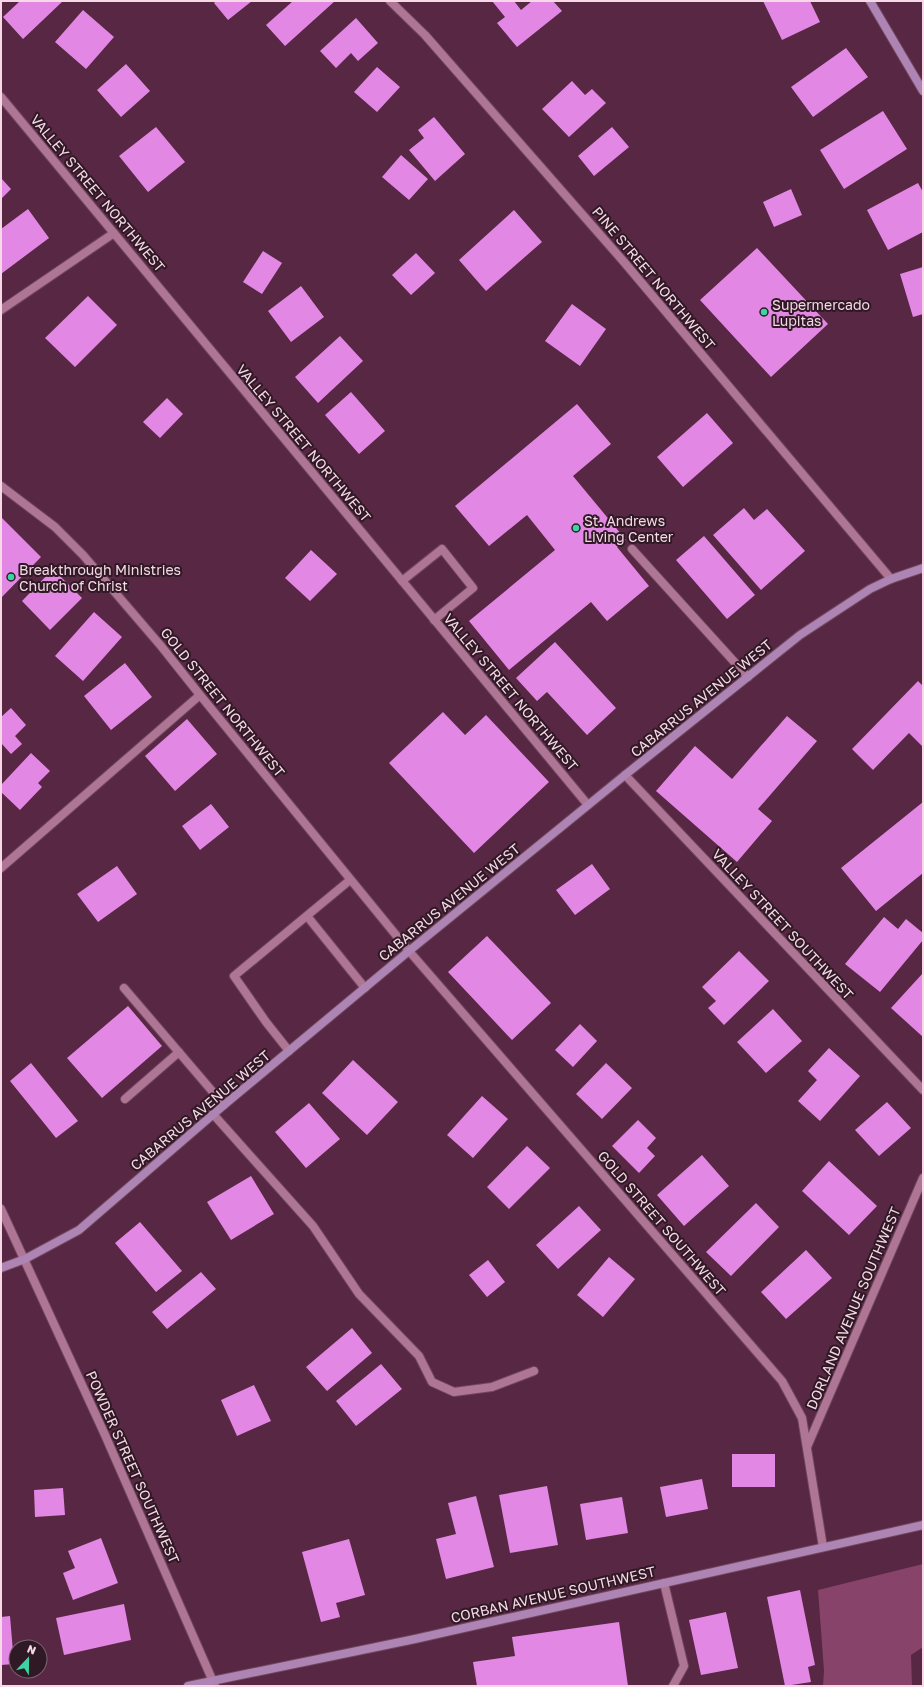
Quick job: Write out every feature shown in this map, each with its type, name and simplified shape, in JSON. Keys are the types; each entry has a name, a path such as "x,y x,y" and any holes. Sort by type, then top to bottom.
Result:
{"main road":[{"path":"870,1 923,91"},
{"name":"CABARRUS AVENUE WEST","path":"1,1268 25,1259 79,1230 224,1105 409,951 625,775 800,636 870,590 891,579 923,568"},
{"name":"CORBAN AVENUE SOUTHWEST","path":"188,1686 214,1683 923,1525"}],"street":[{"name":"PINE STREET NORTHWEST","path":"390,1 426,34 624,262 891,579"},
{"name":"VALLEY STREET NORTHWEST","path":"1,97 588,805"},
{"path":"1,310 114,233"},
{"name":"GOLD STREET NORTHWEST","path":"1,486 55,527 82,555 161,646 409,951"},
{"path":"402,581 442,549 473,588 434,620"},
{"path":"632,549 748,677"},
{"path":"1,868 200,695"},
{"name":"VALLEY STREET SOUTHWEST","path":"625,775 923,1090"},
{"path":"289,1051 266,1022 234,976 350,880"},
{"path":"307,916 365,988"},
{"name":"GOLD STREET SOUTHWEST","path":"409,951 782,1381 802,1418 823,1547"},
{"path":"124,988 224,1105"},
{"path":"125,1099 178,1052"},
{"path":"214,1114 314,1226 360,1294 419,1356 432,1382 454,1392 492,1387 534,1371"},
{"name":"DORLAND AVENUE SOUTHWEST","path":"807,1447 923,1178"},
{"name":"POWDER STREET SOUTHWEST","path":"1,1209 25,1259 214,1683"},
{"path":"664,1583 684,1666 673,1686"}],"shaded area":[{"path":"923,1564 923,1647 911,1655 912,1686 823,1686 824,1671 818,1590"}],"building":[{"path":"20,1 63,1 23,39 3,17"},
{"path":"216,1 252,1 228,20 214,3"},
{"path":"293,1 335,1 285,46 266,25"},
{"path":"492,1 514,1 521,10 532,1 553,1 562,11 517,47 497,23 505,17"},
{"path":"763,1 810,1 820,22 782,40"},
{"path":"83,10 114,37 86,69 55,42"},
{"path":"356,18 378,43 358,61 351,53 336,68 320,51"},
{"path":"846,48 868,77 813,117 791,87"},
{"path":"126,64 150,91 121,117 97,90"},
{"path":"377,67 400,87 377,112 354,92"},
{"path":"572,81 585,95 592,89 606,103 569,137 542,109"},
{"path":"883,111 907,149 844,189 820,150"},
{"path":"434,117 465,154 435,181 409,150 424,138 418,130"},
{"path":"156,127 185,162 148,192 119,156"},
{"path":"612,127 629,147 594,176 578,156"},
{"path":"401,155 428,179 409,200 382,177"},
{"path":"1,178 11,189 1,199"},
{"path":"918,183 923,192 923,232 888,250 867,210"},
{"path":"791,189 802,215 774,227 763,202"},
{"path":"28,209 49,238 1,274 1,229"},
{"path":"514,210 542,242 486,291 459,260"},
{"name":"Supermercado Lupitas","path":"757,248 828,324 771,377 700,300"},
{"path":"263,251 282,263 262,294 243,282"},
{"path":"416,253 435,273 411,295 392,275"},
{"path":"923,267 923,314 913,317 900,274"},
{"path":"301,286 324,317 291,342 268,311"},
{"path":"88,296 117,325 75,367 45,338"},
{"path":"572,304 606,329 580,366 545,341"},
{"path":"340,336 363,361 318,403 295,377"},
{"path":"351,392 385,431 359,454 325,415"},
{"path":"167,398 183,414 160,438 143,422"},
{"name":"St. Andrews Living Center","path":"577,404 611,444 573,476 626,540 617,547 649,586 607,621 591,602 509,670 469,621 555,550 527,515 489,546 455,506"},
{"path":"707,413 733,443 683,487 657,457"},
{"path":"744,508 754,520 767,509 805,551 761,590 713,535"},
{"name":"Breakthrough Ministries Church of Christ","path":"1,517 41,557 1,598"},
{"path":"704,536 755,595 727,619 676,560"},
{"path":"311,550 337,574 310,601 285,578"},
{"path":"53,569 82,598 50,630 22,601"},
{"path":"94,612 122,637 83,681 55,656"},
{"path":"555,642 616,708 587,735 547,692 537,701 516,678"},
{"path":"125,663 152,697 111,730 84,696"},
{"path":"918,681 923,686 923,747 909,733 873,770 852,749"},
{"path":"11,708 26,725 15,736 22,744 11,754 1,743 1,717"},
{"path":"443,712 465,735 486,715 549,782 474,853 389,763"},
{"path":"787,716 817,741 758,809 772,821 737,862 656,791 695,746 732,779"},
{"path":"187,719 217,754 175,791 145,756"},
{"path":"31,753 50,771 38,783 42,787 20,810 1,792 1,785"},
{"path":"923,802 923,873 876,911 841,868"},
{"path":"211,804 229,827 200,850 182,826"},
{"path":"592,864 610,889 575,915 556,890"},
{"path":"117,866 137,894 98,922 77,894"},
{"path":"884,917 898,929 906,919 923,933 923,940 880,992 845,964"},
{"path":"487,936 551,1003 512,1040 448,972"},
{"path":"739,951 769,981 724,1025 708,1008 716,1001 702,987"},
{"path":"923,973 923,1037 891,1008"},
{"path":"128,1006 162,1046 102,1098 67,1058"},
{"path":"773,1009 802,1041 766,1073 737,1042"},
{"path":"580,1024 597,1041 573,1067 555,1050"},
{"path":"829,1048 860,1076 820,1121 798,1101 817,1080 808,1071"},
{"path":"353,1060 398,1102 367,1135 322,1093"},
{"path":"31,1063 78,1121 56,1138 10,1081"},
{"path":"606,1063 632,1088 602,1119 576,1094"},
{"path":"482,1096 508,1119 473,1158 447,1135"},
{"path":"887,1102 911,1128 879,1156 855,1130"},
{"path":"309,1103 340,1139 306,1168 275,1132"},
{"path":"638,1120 656,1138 647,1148 655,1156 639,1173 612,1146"},
{"path":"527,1146 550,1168 509,1209 487,1187"},
{"path":"702,1155 729,1186 684,1226 657,1195"},
{"path":"829,1161 877,1206 849,1235 802,1191"},
{"path":"251,1176 274,1214 231,1240 207,1202"},
{"path":"756,1203 779,1227 731,1276 706,1252"},
{"path":"579,1206 601,1230 558,1269 536,1245"},
{"path":"140,1222 182,1271 156,1292 115,1243"},
{"path":"806,1250 832,1278 786,1319 761,1292"},
{"path":"609,1257 635,1279 603,1317 577,1295"},
{"path":"488,1260 505,1282 487,1297 469,1275"},
{"path":"201,1272 216,1289 167,1329 152,1312"},
{"path":"352,1328 372,1353 327,1391 306,1367"},
{"path":"381,1364 402,1389 356,1426 336,1401"},
{"path":"254,1385 271,1421 237,1436 221,1400"},
{"path":"732,1454 775,1454 775,1487 732,1487"},
{"path":"702,1479 708,1509 666,1517 660,1487"},
{"path":"547,1486 558,1545 510,1553 499,1495"},
{"path":"63,1488 65,1515 35,1517 34,1490"},
{"path":"476,1496 494,1567 446,1579 436,1539 456,1534 448,1503"},
{"path":"622,1497 628,1533 586,1540 580,1504"},
{"path":"101,1538 118,1583 73,1600 63,1573 75,1568 68,1551"},
{"path":"349,1539 365,1595 336,1603 340,1617 321,1622 302,1552"},
{"path":"800,1590 815,1665 808,1667 811,1682 785,1686 767,1597"},
{"path":"124,1604 131,1640 64,1655 56,1618"},
{"path":"726,1612 738,1668 701,1675 689,1620"},
{"path":"10,1616 12,1639 8,1639 8,1664 1,1665 1,1617"},
{"path":"619,1622 628,1686 477,1686 473,1662 515,1656 512,1637"}],"place":[{"name":"Supermercado Lupitas","path":"764,312"},
{"name":"St. Andrews Living Center","path":"576,528"},
{"name":"Breakthrough Ministries Church of Christ","path":"11,577"}]}
